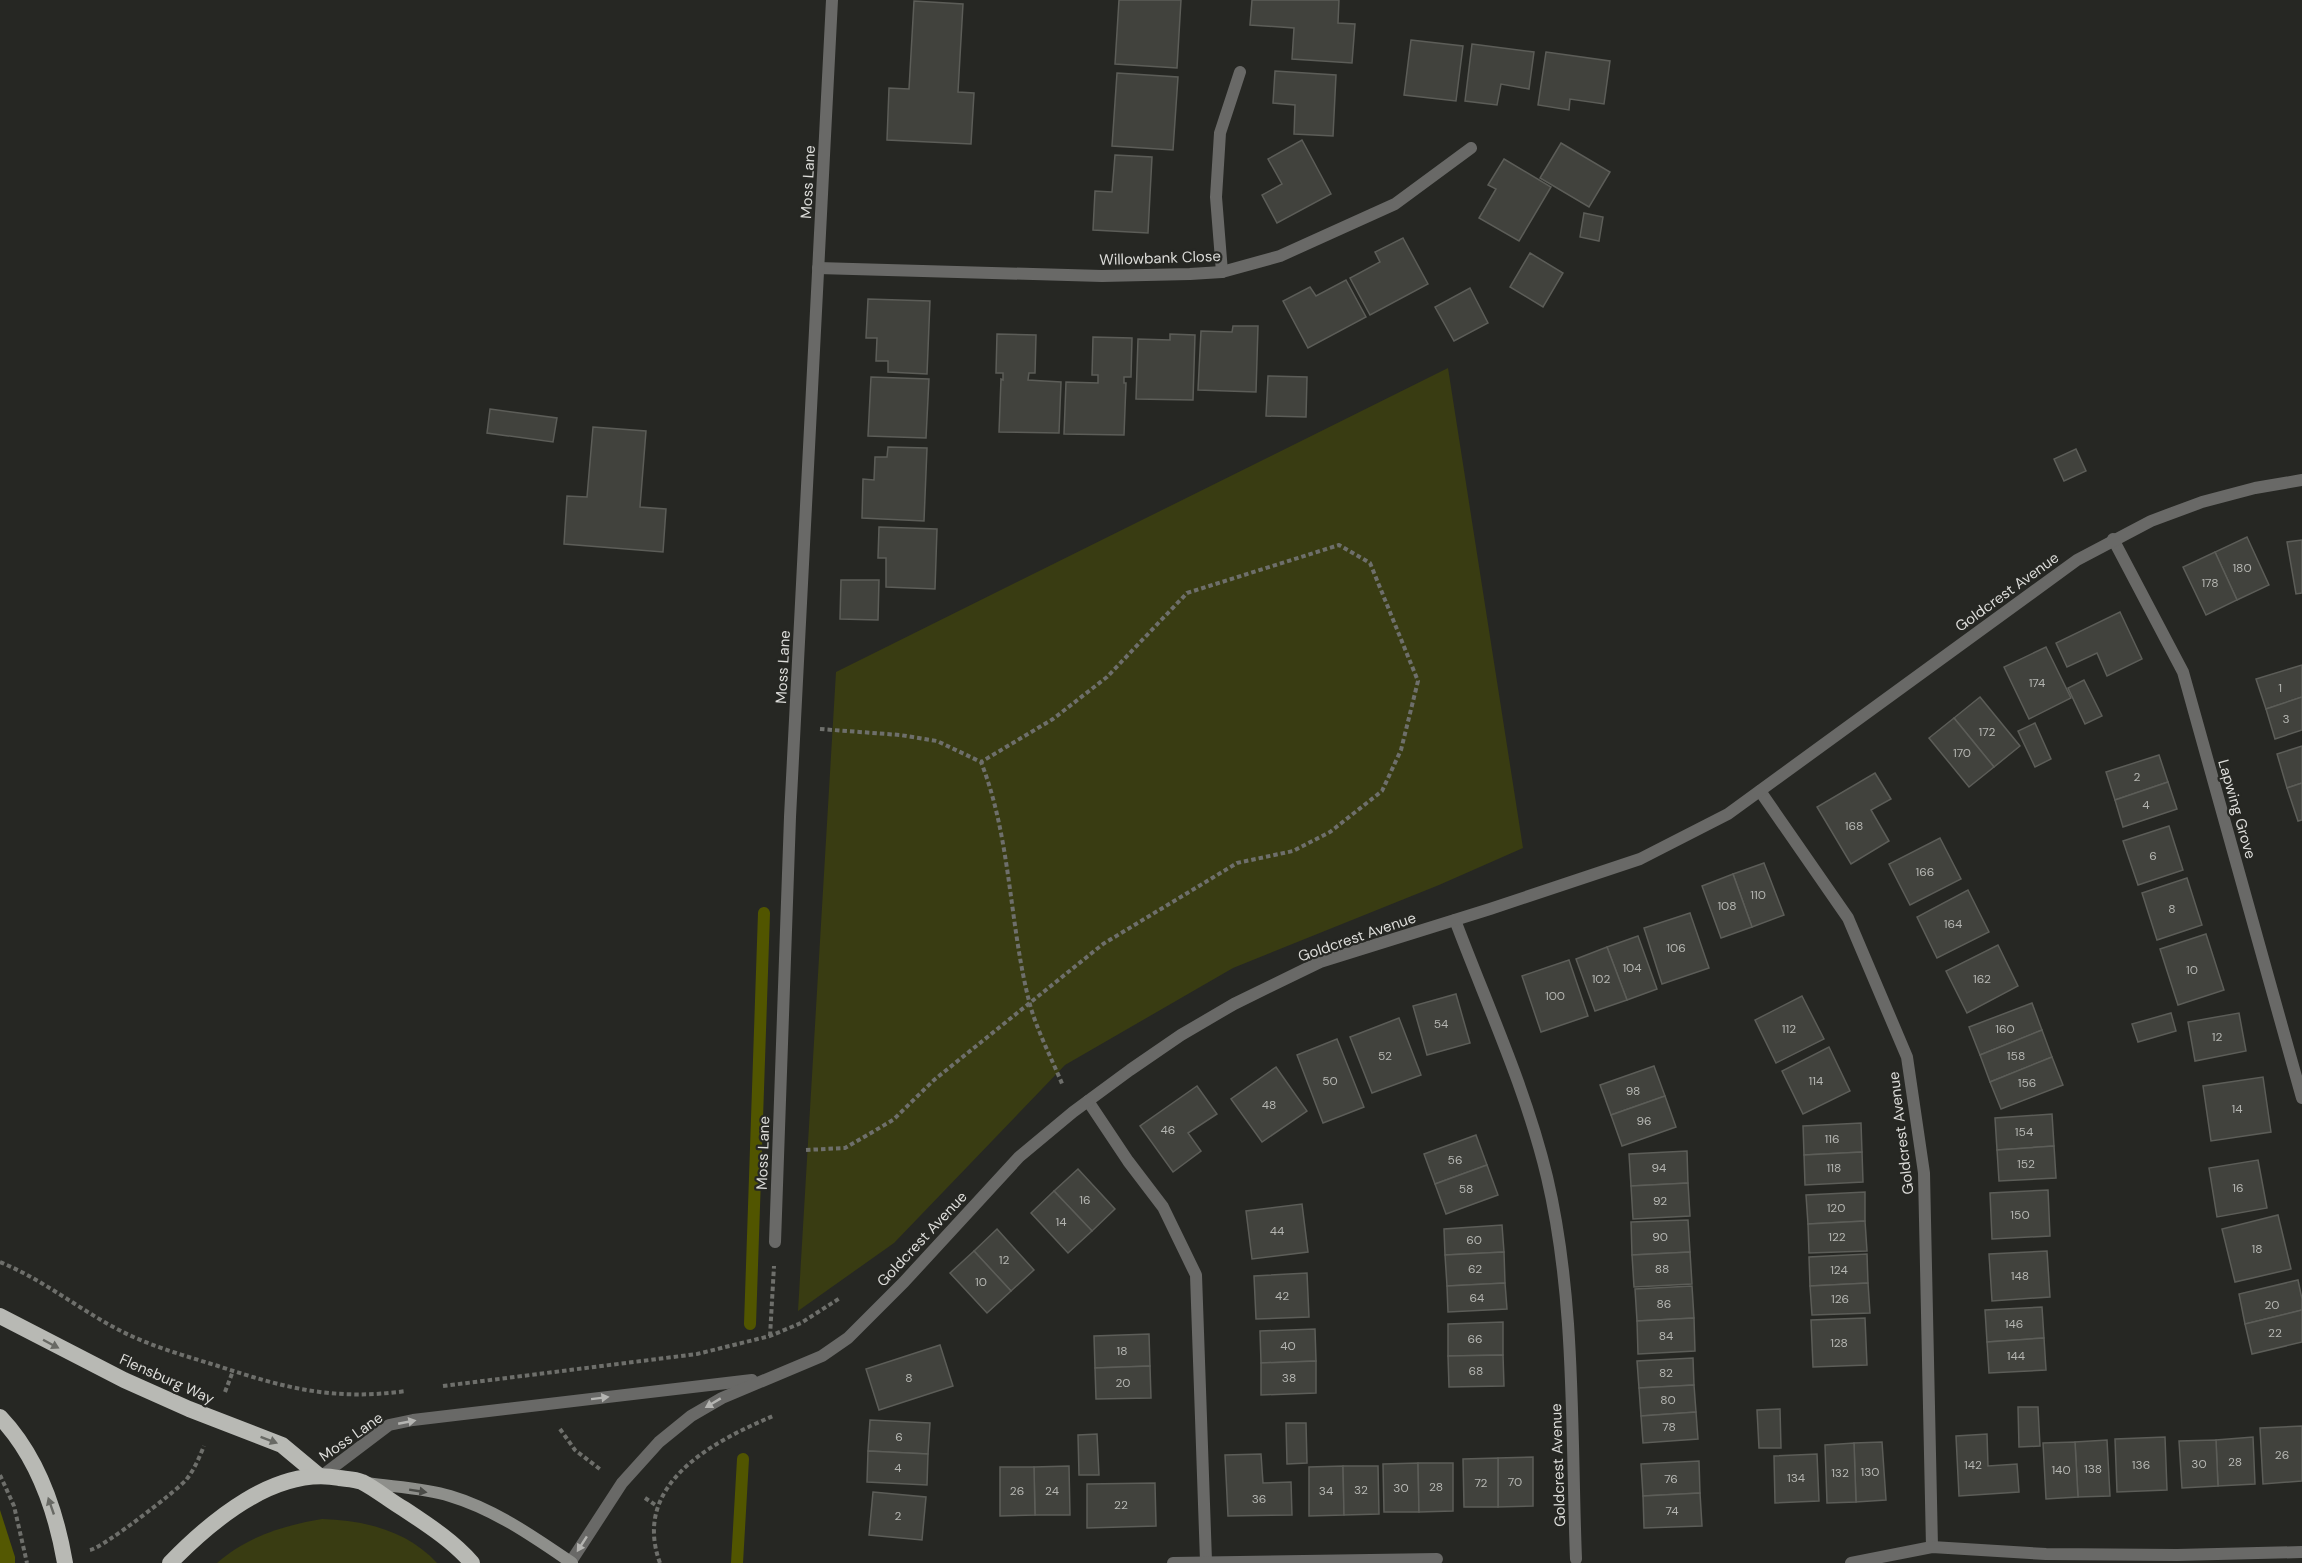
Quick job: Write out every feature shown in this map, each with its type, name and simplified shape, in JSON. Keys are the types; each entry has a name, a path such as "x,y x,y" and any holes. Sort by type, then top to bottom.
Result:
{"highway":[{"name":"Flensburg Way","path":"0,1316 104,1371 214,1419 282,1445 321,1475"},
{"path":"0,1417 20,1442 45,1488 64,1559"},
{"path":"170,1563 192,1541 234,1507 280,1485 321,1475 360,1481 433,1528 472,1563"}],"main road":[{"path":"360,1481 449,1496 487,1511 530,1535 571,1563"}],"street":[{"name":"Moss Lane","path":"775,1242 794,730 832,0"},
{"path":"1222,272 1216,197 1220,133 1240,72"},
{"name":"Willowbank Close","path":"818,268 1102,276 1222,272 1280,256 1395,204 1471,148"},
{"name":"Goldcrest Avenue","path":"766,1379 822,1356 848,1338 904,1282 1019,1157 1088,1101 1164,1047 1234,1004 1320,962 1640,859 1728,814 2077,560 2151,521 2202,502 2254,488 2302,480"},
{"name":"Lapwing Grove","path":"2114,539 2183,672 2300,1081 2302,1098"},
{"name":"Goldcrest Avenue","path":"1760,791 1848,918 1907,1057 1924,1173 1932,1547"},
{"name":"Goldcrest Avenue","path":"1455,920 1531,1117 1547,1177 1559,1238 1567,1303 1576,1559"},
{"path":"1088,1101 1128,1161 1163,1207 1196,1275 1206,1561"},
{"name":"Moss Lane","path":"321,1475 389,1425 414,1420 766,1379"},
{"path":"571,1563 622,1483 653,1449 691,1416 722,1398 766,1379"},
{"path":"1851,1563 1932,1547 2046,1554 2177,1555 2302,1552"},
{"path":"1173,1563 1437,1559"}],"path":[{"path":"778,1147 807,1150 845,1148 893,1120 934,1080 1103,944 1237,863 1293,851 1330,832 1382,791 1401,750 1418,681 1370,563 1339,545 1187,593 1107,677 1053,719 981,762"},
{"path":"794,730 832,728 937,741 981,762 999,822 1029,1002 1073,1112"},
{"path":"770,1336 775,1242"},
{"path":"0,1262 31,1276 123,1332 159,1347 258,1380 316,1393 363,1396 411,1391"},
{"path":"435,1388 697,1354 770,1336 801,1323 840,1298"},
{"path":"0,1475 14,1506 27,1562 64,1559 95,1549 110,1540 186,1480 196,1464 232,1371"},
{"path":"551,1372 559,1427 575,1450 657,1506"},
{"path":"660,1563 654,1547 653,1525 657,1506 668,1488 703,1452 743,1429 773,1416"}],"green space":[{"path":"1448,368 1523,848 1439,885 1233,968 1065,1065 894,1243 798,1311 836,672"},
{"path":"322,1519 354,1522 384,1529 413,1543 437,1563 217,1563 253,1539 294,1525"}],"shaded area":[{"path":"0,1510 15,1557 15,1563 0,1563"}],"building":[{"path":"1119,0 1181,0 1177,68 1115,64"},
{"path":"1252,0 1339,0 1338,23 1355,24 1352,63 1292,59 1294,28 1250,25"},
{"path":"914,1 963,4 958,92 974,93 971,144 887,140 889,88 909,89"},
{"path":"1411,40 1463,46 1456,101 1404,95"},
{"path":"1472,44 1534,52 1529,89 1501,84 1497,105 1465,101"},
{"path":"1546,52 1610,61 1604,104 1570,99 1569,110 1538,105"},
{"path":"1275,71 1336,75 1333,136 1294,134 1295,105 1273,103"},
{"path":"1117,73 1178,77 1173,150 1112,146"},
{"path":"1302,140 1331,194 1277,223 1262,195 1282,184 1268,159"},
{"path":"1561,143 1610,172 1589,207 1540,178"},
{"path":"1115,155 1152,157 1148,233 1093,230 1095,191 1112,192"},
{"path":"1504,159 1551,187 1519,241 1479,218 1496,189 1488,185"},
{"path":"1584,213 1603,217 1599,241 1580,237"},
{"path":"1403,238 1428,284 1370,315 1350,278 1380,262 1375,252"},
{"path":"1530,253 1563,273 1543,307 1510,287"},
{"path":"1346,280 1366,317 1308,348 1283,301 1310,287 1316,296"},
{"path":"1470,288 1488,323 1454,341 1435,307"},
{"path":"868,299 930,301 927,374 888,372 888,361 876,361 877,338 866,338"},
{"path":"1233,326 1258,326 1256,392 1198,390 1201,331 1232,332"},
{"path":"997,334 1036,335 1035,373 1029,373 1028,380 1061,382 1059,433 999,432 1003,373 996,373"},
{"path":"1170,334 1195,335 1193,400 1136,399 1138,339 1170,340"},
{"path":"1093,337 1132,338 1131,377 1124,377 1124,383 1126,383 1124,435 1064,434 1066,382 1098,383 1098,375 1092,375"},
{"path":"1268,376 1307,377 1306,417 1266,416"},
{"path":"871,377 929,379 926,438 868,436"},
{"path":"490,409 557,418 553,442 487,433"},
{"path":"593,427 646,431 640,507 666,509 663,552 564,544 567,496 587,497"},
{"path":"888,447 927,448 924,521 862,518 863,479 874,480 875,457 887,457"},
{"path":"2076,449 2086,471 2064,481 2054,459"},
{"path":"879,527 937,529 935,589 886,587 886,558 878,558"},
{"path":"2247,537 2269,585 2237,600 2215,552"},
{"path":"2302,540 2302,593 2296,594 2287,542"},
{"path":"2215,552 2237,600 2206,615 2183,567"},
{"path":"841,580 879,580 878,620 840,619"},
{"path":"2120,612 2142,659 2107,676 2097,653 2067,667 2056,643"},
{"path":"2046,647 2071,698 2029,719 2004,667"},
{"path":"2302,665 2302,697 2266,709 2256,679"},
{"path":"2084,680 2102,716 2085,724 2068,688"},
{"path":"1980,697 2020,746 1994,767 1954,718"},
{"path":"2302,697 2302,730 2275,739 2266,709"},
{"path":"1954,718 1994,767 1969,787 1929,738"},
{"path":"2035,723 2051,759 2035,767 2018,731"},
{"path":"2302,746 2302,783 2287,788 2277,754"},
{"path":"2159,755 2168,782 2115,800 2106,772"},
{"path":"1875,773 1891,799 1871,810 1889,841 1851,864 1817,807"},
{"path":"2168,782 2177,809 2123,827 2115,800"},
{"path":"2302,783 2302,820 2298,821 2287,788"},
{"path":"2169,826 2183,870 2138,885 2123,841"},
{"path":"1940,838 1961,879 1910,905 1889,864"},
{"path":"1764,863 1784,915 1752,927 1733,874"},
{"path":"1733,874 1752,927 1721,938 1702,886"},
{"path":"2187,878 2202,925 2157,940 2142,893"},
{"path":"1968,890 1989,932 1937,958 1917,917"},
{"path":"1690,913 1709,968 1662,984 1644,928"},
{"path":"2206,934 2224,990 2178,1005 2160,949"},
{"path":"1638,936 1657,989 1627,1000 1607,947"},
{"path":"1998,945 2018,986 1967,1013 1946,971"},
{"path":"1607,947 1627,1000 1595,1011 1576,959"},
{"path":"1569,960 1588,1016 1541,1032 1522,976"},
{"path":"1456,994 1470,1043 1427,1055 1413,1006"},
{"path":"1802,996 1824,1039 1776,1063 1755,1020"},
{"path":"2032,1003 2042,1030 1980,1055 1969,1027"},
{"path":"2171,1013 2176,1031 2138,1042 2132,1024"},
{"path":"2239,1013 2246,1051 2195,1061 2188,1022"},
{"path":"1399,1018 1421,1075 1372,1093 1350,1037"},
{"path":"2042,1030 2052,1057 1990,1082 1980,1055"},
{"path":"1337,1039 1364,1107 1323,1123 1297,1055"},
{"path":"1829,1047 1850,1091 1803,1114 1782,1071"},
{"path":"2052,1057 2063,1085 2001,1109 1990,1082"},
{"path":"1654,1066 1665,1096 1611,1115 1600,1085"},
{"path":"1276,1067 1307,1111 1262,1142 1231,1099"},
{"path":"2263,1077 2271,1132 2211,1141 2203,1086"},
{"path":"1197,1086 1217,1114 1188,1133 1201,1151 1173,1172 1140,1126"},
{"path":"1665,1096 1676,1127 1622,1146 1611,1115"},
{"path":"2052,1114 2054,1146 1997,1150 1995,1118"},
{"path":"1861,1123 1862,1152 1804,1155 1803,1126"},
{"path":"1476,1135 1487,1165 1435,1184 1424,1154"},
{"path":"2054,1146 2056,1178 1999,1181 1997,1150"},
{"path":"1687,1151 1688,1183 1631,1186 1629,1154"},
{"path":"1862,1152 1863,1182 1805,1185 1804,1155"},
{"path":"2258,1160 2267,1208 2217,1217 2209,1168"},
{"path":"1487,1165 1498,1195 1446,1214 1435,1184"},
{"path":"1078,1169 1115,1209 1092,1231 1054,1191"},
{"path":"1688,1183 1690,1216 1633,1219 1631,1186"},
{"path":"2048,1190 2050,1236 1992,1239 1990,1193"},
{"path":"1054,1191 1092,1231 1068,1253 1031,1213"},
{"path":"1865,1192 1865,1221 1808,1224 1806,1195"},
{"path":"1302,1204 1308,1252 1252,1259 1246,1211"},
{"path":"2278,1215 2291,1269 2235,1282 2222,1229"},
{"path":"1688,1220 1690,1252 1632,1255 1631,1222"},
{"path":"1865,1221 1867,1251 1809,1253 1808,1224"},
{"path":"1502,1225 1504,1252 1445,1255 1444,1229"},
{"path":"997,1229 1034,1270 1011,1291 974,1251"},
{"path":"974,1251 1011,1291 987,1313 950,1273"},
{"path":"2047,1251 2050,1297 1992,1301 1989,1254"},
{"path":"1504,1252 1505,1283 1447,1286 1445,1255"},
{"path":"1690,1252 1692,1284 1634,1287 1632,1255"},
{"path":"1867,1254 1868,1283 1810,1286 1809,1257"},
{"path":"1307,1273 1309,1317 1256,1319 1254,1276"},
{"path":"2298,1280 2302,1310 2245,1324 2239,1294"},
{"path":"1505,1283 1507,1309 1448,1312 1447,1286"},
{"path":"1868,1283 1870,1313 1812,1315 1810,1286"},
{"path":"1692,1286 1694,1318 1637,1321 1635,1289"},
{"path":"2042,1307 2044,1338 1987,1342 1985,1310"},
{"path":"2302,1310 2302,1342 2252,1354 2245,1324"},
{"path":"1694,1318 1695,1351 1638,1354 1637,1321"},
{"path":"1865,1318 1867,1365 1813,1367 1811,1320"},
{"path":"1503,1322 1503,1355 1448,1356 1448,1324"},
{"path":"1315,1329 1316,1361 1261,1363 1260,1331"},
{"path":"1149,1334 1150,1366 1095,1368 1094,1336"},
{"path":"2044,1338 2046,1370 1989,1373 1987,1342"},
{"path":"940,1345 953,1386 879,1410 866,1369"},
{"path":"1503,1355 1504,1386 1449,1387 1448,1356"},
{"path":"1693,1358 1694,1385 1639,1388 1637,1361"},
{"path":"1316,1361 1316,1393 1261,1395 1261,1363"},
{"path":"1150,1366 1151,1398 1096,1399 1095,1368"},
{"path":"1694,1385 1696,1412 1641,1416 1639,1388"},
{"path":"2018,1407 2038,1407 2040,1446 2019,1447"},
{"path":"1780,1409 1781,1448 1759,1448 1757,1410"},
{"path":"1696,1412 1698,1439 1643,1443 1641,1416"},
{"path":"870,1420 930,1423 928,1454 868,1451"},
{"path":"1286,1423 1306,1423 1307,1463 1287,1464"},
{"path":"2302,1426 2302,1481 2263,1484 2260,1428"},
{"path":"1097,1434 1099,1475 1079,1475 1078,1435"},
{"path":"1987,1434 1988,1466 2017,1464 2019,1492 1959,1496 1956,1436"},
{"path":"2165,1437 2167,1490 2117,1492 2115,1439"},
{"path":"2253,1437 2255,1484 2218,1486 2216,1440"},
{"path":"2107,1440 2110,1496 2078,1497 2075,1442"},
{"path":"2216,1440 2218,1486 2182,1488 2179,1441"},
{"path":"1882,1442 1886,1500 1856,1502 1854,1443"},
{"path":"2075,1442 2078,1497 2046,1499 2043,1443"},
{"path":"1854,1443 1856,1502 1827,1503 1825,1445"},
{"path":"868,1451 928,1454 927,1485 867,1482"},
{"path":"1261,1454 1263,1483 1291,1482 1292,1515 1228,1516 1225,1455"},
{"path":"1817,1454 1819,1501 1775,1503 1774,1456"},
{"path":"1533,1457 1533,1506 1498,1507 1498,1458"},
{"path":"1498,1458 1498,1507 1464,1507 1463,1459"},
{"path":"1699,1461 1700,1493 1643,1496 1641,1464"},
{"path":"1418,1463 1419,1512 1384,1512 1383,1464"},
{"path":"1418,1463 1453,1463 1453,1511 1419,1512"},
{"path":"1069,1466 1070,1515 1035,1515 1034,1467"},
{"path":"1343,1466 1344,1515 1309,1516 1309,1467"},
{"path":"1343,1466 1378,1466 1379,1514 1344,1515"},
{"path":"1000,1467 1034,1467 1035,1515 1000,1516"},
{"path":"1155,1483 1156,1526 1087,1528 1087,1484"},
{"path":"873,1492 926,1497 922,1540 869,1535"},
{"path":"1700,1493 1702,1526 1644,1528 1643,1496"}],"waterway":[{"path":"750,1324 764,913"},
{"path":"737,1563 743,1459"}]}
